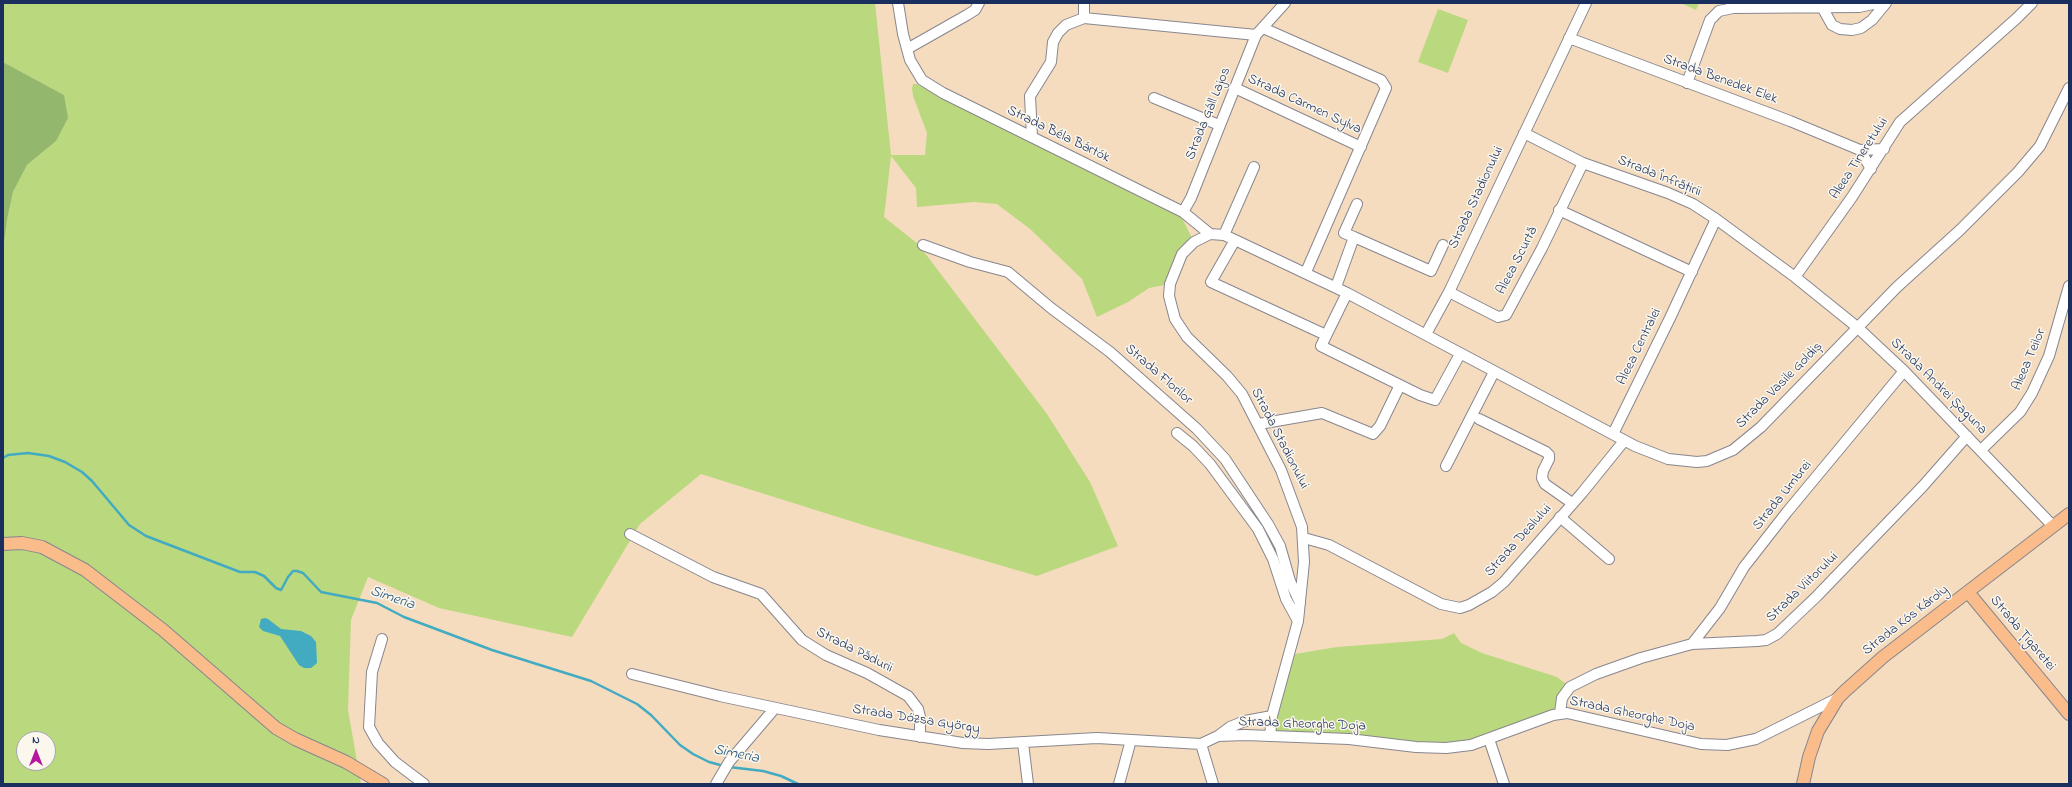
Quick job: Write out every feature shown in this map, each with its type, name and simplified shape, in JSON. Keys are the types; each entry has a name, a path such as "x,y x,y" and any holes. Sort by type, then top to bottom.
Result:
{"main road":[{"name":"Strada Kós Károly","path":"1803,783 1813,744 1838,698 1883,657 2069,514"},
{"path":"3,544 22,543 42,547 85,570 163,630 276,728 295,739 346,762 383,784"},
{"name":"Strada Țigaretei","path":"1968,592 2069,714"}],"street":[{"name":"Strada Béla Bártók","path":"898,3 907,49 913,68 922,80 943,93 1183,212 1210,234"},
{"path":"907,49 975,10 979,3"},
{"path":"1084,3 1084,18"},
{"name":"Strada Gáll Lajos","path":"1183,212 1191,198 1219,126 1260,31 1285,3"},
{"name":"Strada Stadionului","path":"1426,334 1449,292 1586,3"},
{"path":"1687,82 1712,16 1719,11 1735,5 1859,7 1878,3"},
{"path":"1822,7 1832,25 1840,29 1852,30 1861,28 1872,20 1886,3"},
{"name":"Aleea Tineretului","path":"1795,277 1871,169 1900,122 2018,18 2032,3"},
{"path":"1032,138 1029,99 1051,62 1053,42 1058,33 1066,25 1084,18 1260,31 1385,83 1386,88 1306,272"},
{"name":"Strada Benedek Elek","path":"1569,38 1790,121 1860,150 1884,149"},
{"name":"Strada Carmen Sylva","path":"1235,88 1361,147"},
{"name":"Strada Vasile Goldiș","path":"1426,334 1460,354 1624,441 1658,456 1677,461 1697,462 1722,455 1733,450 1761,427 1857,327 1960,230 2031,158 2044,140 2069,88"},
{"path":"1154,98 1219,126"},
{"name":"Strada Înfrățirii","path":"1524,133 1583,163 1668,193 1692,204 1716,219 1795,277"},
{"path":"1860,150 1871,169"},
{"name":"Aleea Scurtă","path":"1449,292 1498,317 1506,315 1542,248 1583,163"},
{"path":"1224,235 1254,167"},
{"path":"1336,287 1354,237 1344,233 1357,204"},
{"path":"1559,210 1692,272"},
{"name":"Aleea Centralei","path":"1613,434 1692,272 1716,219"},
{"path":"1210,234 1224,235 1306,272 1426,334"},
{"name":"Strada Stadionului","path":"1210,234 1194,242 1186,249 1179,260 1170,284 1169,296 1172,310 1178,324 1187,337 1233,382 1259,424 1289,488 1298,512 1304,538 1298,621 1272,716 1270,736"},
{"name":"Strada Stadionului","path":"1354,237 1431,271 1443,245"},
{"path":"1236,240 1211,282 1326,335"},
{"name":"Strada Florilor","path":"923,245 970,262 1008,272 1051,308 1110,352 1197,429 1225,460 1268,524 1280,546 1290,581 1300,603"},
{"name":"Strada Andrei Șaguna","path":"1795,277 1857,327 1904,372 2053,526"},
{"name":"Aleea Teilor","path":"1981,450 2020,412 2032,393 2049,356 2069,286"},
{"path":"1347,293 1321,346 1420,395 1435,400 1460,354"},
{"path":"1446,466 1494,372"},
{"name":"Strada Umbrei","path":"1692,644 1720,608 1744,567 1787,512 1904,372"},
{"path":"1259,424 1322,413 1373,434 1380,426 1400,385"},
{"path":"1480,419 1546,452 1549,455 1549,459 1543,471 1542,478 1545,484 1572,503"},
{"path":"1177,433 1193,446 1210,464 1258,530 1270,552 1286,599 1298,621"},
{"name":"Strada Viitorului","path":"1560,713 1562,698 1570,687 1596,674 1629,662 1692,644 1766,640 1777,634 1817,596 1924,486 1967,436"},
{"name":"Strada Dealului","path":"1304,538 1329,545 1441,604 1460,608 1479,601 1504,582 1624,441"},
{"path":"1560,516 1610,559"},
{"name":"Strada Pădurii","path":"630,534 712,577 761,594 802,640 826,655 867,673 908,696 914,702 919,713 920,737"},
{"path":"382,639 372,672 369,727 378,743 395,762 424,784"},
{"name":"Strada Dózsa György","path":"632,674 776,708 879,730 920,737 969,743 1023,743 1097,738 1201,744"},
{"name":"Strada Gheorghe Doja","path":"1201,744 1218,736 1270,736 1349,739 1432,748 1460,747 1489,739 1560,713 1582,715 1701,744 1720,745 1744,743 1756,739 1838,698"},
{"path":"716,784 726,766 776,708"},
{"path":"1218,736 1230,727 1245,721 1272,716"},
{"path":"1489,739 1504,784"},
{"path":"1119,784 1131,740"},
{"path":"1023,743 1028,784"},
{"path":"1201,744 1213,784"}],"green space":[{"path":"3,3 875,3 891,155 925,155 927,133 913,96 913,84 916,84 1181,216 1194,242 1170,284 1149,288 1128,302 1097,317 1082,279 1030,229 997,204 974,202 917,207 916,188 891,156 884,217 918,244 1047,414 1090,482 1118,546 1037,576 876,529 701,474 640,524 572,637 439,608 368,577 351,620 348,710 361,784 3,784 3,251 7,220 13,192 27,165 56,141 64,95 3,62"},
{"path":"1681,3 1699,3 1696,10"},
{"path":"1438,9 1468,20 1448,73 1418,62"},
{"path":"3,62 64,95 68,118 56,141 27,165 13,192 7,220 3,251"},
{"path":"1454,633 1461,643 1482,653 1557,677 1570,687 1560,713 1471,745 1270,736 1289,655 1337,647 1442,639"}],"water":[{"path":"265,618 281,629 301,631 311,636 316,642 317,663 311,668 304,668 299,665 280,636 263,631 259,627 261,619"}],"waterway":[{"name":"Simeria","path":"3,458 8,455 28,453 49,456 65,462 82,472 92,481 129,525 146,536 240,572 255,572 264,576 276,588 281,590 293,571 297,571 303,573 321,592 377,603 404,617 492,650 591,681 637,704 651,715 680,745 693,754 709,762 724,766"},
{"name":"Simeria","path":"729,767 763,771 781,776 798,784"}]}
